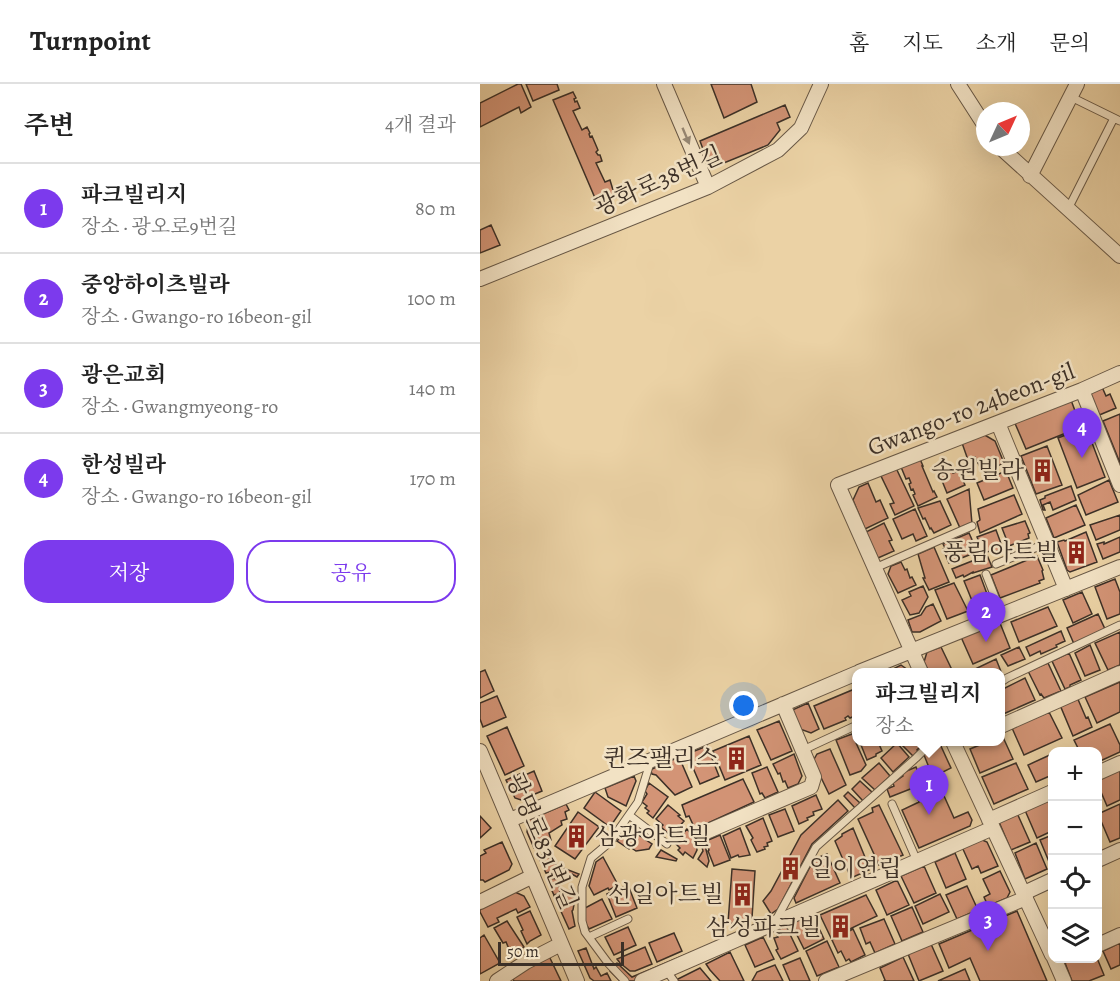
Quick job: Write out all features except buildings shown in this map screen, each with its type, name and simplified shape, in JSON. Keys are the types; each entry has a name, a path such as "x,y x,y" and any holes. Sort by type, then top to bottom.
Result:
{"street":[{"path":"664,84 708,187"},
{"name":"광화로38번길","path":"480,279 708,187 778,150 801,128 821,84"},
{"path":"958,84 976,112"},
{"path":"1030,176 1074,90"},
{"path":"1009,156 1120,256"},
{"name":"Gwango-ro 24beon-gil","path":"875,568 838,485 1120,373"},
{"path":"1082,390 1120,485"},
{"path":"998,423 1066,589"},
{"path":"870,668 1120,567"},
{"path":"875,568 919,668"},
{"path":"1005,724 1120,673"},
{"path":"510,820 852,675"},
{"path":"706,832 811,787 814,777 783,704"},
{"path":"959,746 991,824 1048,940"},
{"name":"광명로831번길","path":"480,751 577,981"},
{"path":"1102,771 1120,764"},
{"path":"642,981 670,976 774,923 917,861 1048,795"},
{"path":"1102,858 1120,850"},
{"path":"480,902 533,876"},
{"path":"826,981 1025,896 1048,883"},
{"path":"1102,943 1120,935"},
{"path":"497,981 526,962 561,944"},
{"path":"1059,963 1064,981"}],"lane":[{"path":"1068,208 1117,119 1074,90"},
{"path":"875,568 972,526"},
{"path":"996,564 1047,543"},
{"path":"986,574 1002,615"},
{"path":"1005,679 1120,626"},
{"path":"802,750 852,727"},
{"path":"774,923 816,847 927,746"},
{"path":"625,981 585,932 582,921 582,887 591,858 610,842 638,802 650,760"},
{"path":"892,804 917,861"},
{"path":"629,815 667,844"},
{"path":"589,937 628,919"}],"place":[{"name":"한성빌라","path":"1082,458"},
{"name":"송원빌라","path":"1042,470"},
{"name":"풍림아트빌","path":"1077,552"},
{"name":"중앙하이츠빌라","path":"986,642"},
{"name":"퀸즈팰리스","path":"737,758"},
{"name":"파크빌리지","path":"929,815"},
{"name":"삼광아트빌","path":"577,836"},
{"name":"일이연립","path":"791,868"},
{"name":"선일아트빌","path":"742,894"},
{"name":"삼성파크빌","path":"840,927"},
{"name":"광은교회","path":"988,951"}]}
